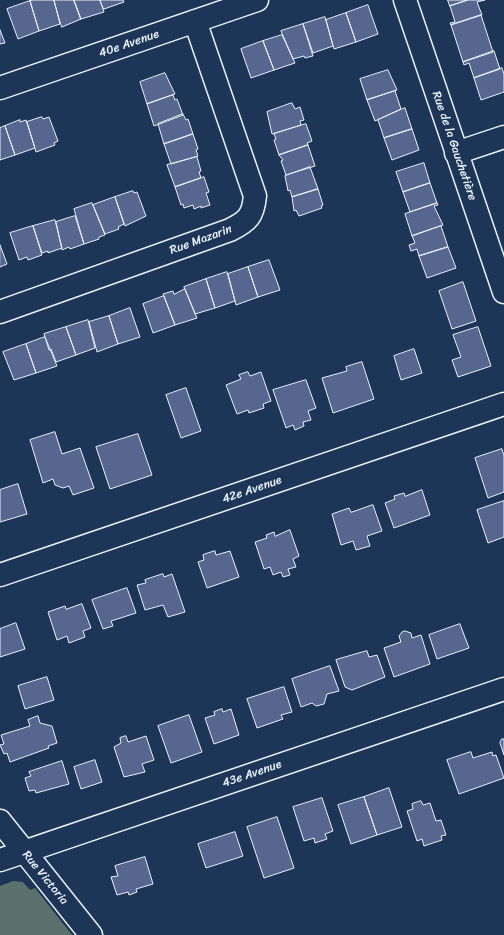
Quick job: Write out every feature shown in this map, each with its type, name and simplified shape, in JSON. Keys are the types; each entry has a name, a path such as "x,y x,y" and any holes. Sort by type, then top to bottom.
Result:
{"street":[{"name":"40e Avenue","path":"0,88 258,0"},
{"name":"Rue de la Gauchetière","path":"405,0 504,292"},
{"name":"Rue Mazarin","path":"0,312 230,230 244,223 253,211 255,196 194,21"},
{"path":"456,153 504,137"},
{"name":"42e Avenue","path":"0,575 504,404"},
{"name":"43e Avenue","path":"0,860 504,689"},
{"name":"Rue Victoria","path":"0,821 91,935"}],"green space":[{"path":"13,881 23,882 30,890 35,888 72,935 0,935 0,886"}],"building":[{"path":"54,0 60,24 39,31 30,1"},
{"path":"54,0 74,0 81,19 62,27"},
{"path":"74,0 100,0 104,12 81,19"},
{"path":"100,0 123,0 124,2 104,9"},
{"path":"448,0 468,0 450,6"},
{"path":"468,0 485,0 477,2 482,15 451,25 450,23 455,22 450,6"},
{"path":"30,1 39,31 18,39 7,9"},
{"path":"368,5 378,34 356,42 346,13"},
{"path":"346,13 356,42 334,49 326,20"},
{"path":"481,15 493,52 463,62 451,25"},
{"path":"325,17 333,46 313,53 303,24"},
{"path":"303,24 313,56 305,58 304,56 293,59 281,31"},
{"path":"0,30 5,43 0,44"},
{"path":"282,35 295,63 274,70 263,41"},
{"path":"263,41 274,70 251,78 241,49"},
{"path":"494,51 500,69 474,78 469,63 464,65 463,62"},
{"path":"502,68 504,74 504,92 481,100 474,78"},
{"path":"388,70 397,90 367,100 360,79"},
{"path":"165,73 175,94 147,104 140,82"},
{"path":"395,91 401,109 375,121 367,100"},
{"path":"173,95 175,100 177,99 183,115 154,126 147,104"},
{"path":"292,103 295,109 300,107 304,120 300,121 301,125 272,134 267,112"},
{"path":"405,108 412,129 384,138 378,120"},
{"path":"183,114 186,120 188,119 193,134 164,144 158,124"},
{"path":"42,117 43,119 49,117 58,141 54,143 55,145 36,152 27,122"},
{"path":"20,120 20,122 26,120 35,148 15,155 5,126"},
{"path":"306,124 312,141 307,143 308,145 279,155 274,140 276,139 274,134"},
{"path":"5,126 15,155 0,160 0,128"},
{"path":"412,129 419,150 392,160 384,138"},
{"path":"193,134 198,149 196,150 198,156 171,164 164,144"},
{"path":"308,145 315,166 286,175 281,161 283,160 279,155"},
{"path":"197,157 201,171 199,172 201,178 175,187 167,165"},
{"path":"424,163 430,183 403,192 396,172"},
{"path":"310,167 318,189 292,197 290,190 288,191 285,176"},
{"path":"204,177 209,192 206,193 210,205 201,208 201,206 194,209 193,205 184,208 183,204 181,205 175,187"},
{"path":"430,183 437,203 410,212 403,192"},
{"path":"318,189 323,205 321,206 322,208 299,216 296,210 294,211 292,197"},
{"path":"133,191 134,193 137,192 146,216 125,226 115,197"},
{"path":"115,197 124,224 118,227 119,229 105,234 93,205"},
{"path":"92,203 105,235 99,237 99,239 84,244 74,209"},
{"path":"437,203 438,205 434,206 443,225 412,236 405,214"},
{"path":"75,216 84,244 62,250 56,222"},
{"path":"55,220 62,248 48,253 48,251 42,253 33,226"},
{"path":"33,226 42,255 28,260 27,257 19,260 10,233"},
{"path":"441,226 448,247 419,256 417,249 411,251 409,245 415,243 412,236"},
{"path":"0,245 7,264 0,267"},
{"path":"448,247 456,268 427,278 419,256"},
{"path":"269,260 280,290 258,297 248,267"},
{"path":"248,267 258,297 236,305 228,274"},
{"path":"227,272 235,301 215,308 206,279"},
{"path":"206,279 215,308 195,314 184,287"},
{"path":"463,282 476,321 452,329 439,291"},
{"path":"185,289 197,318 175,325 163,294 173,291 174,294"},
{"path":"164,296 175,325 153,333 143,304"},
{"path":"130,308 140,337 118,344 109,316"},
{"path":"109,316 118,344 97,352 89,322"},
{"path":"88,320 95,348 76,355 66,327"},
{"path":"66,327 76,355 56,362 51,349 49,350 44,334"},
{"path":"478,327 491,366 458,377 452,360 461,357 453,335"},
{"path":"45,337 57,366 36,373 26,344"},
{"path":"26,344 36,373 14,380 3,352"},
{"path":"414,349 422,373 401,380 394,356"},
{"path":"362,362 374,399 333,413 322,378 347,371 346,367"},
{"path":"248,372 250,376 261,372 271,401 263,404 264,408 249,413 248,410 237,414 226,385 241,379 239,375"},
{"path":"306,380 316,408 308,411 311,420 303,422 304,426 295,430 293,425 286,428 273,390"},
{"path":"186,388 201,431 181,438 166,395"},
{"path":"55,432 62,454 80,448 94,488 73,495 69,486 63,488 55,485 53,479 43,483 30,440"},
{"path":"138,434 152,475 110,489 96,447"},
{"path":"502,449 504,456 504,492 488,498 475,458"},
{"path":"18,484 27,514 0,522 0,490"},
{"path":"422,490 430,515 394,528 385,503 395,499 394,496 404,493 405,496"},
{"path":"504,501 504,537 488,543 477,510"},
{"path":"373,505 382,531 367,536 370,546 356,550 353,541 341,545 332,514 349,508 351,512"},
{"path":"290,530 299,556 293,559 296,567 288,569 290,575 283,577 281,572 273,575 270,567 264,569 255,542 267,538 266,535 274,532 275,536"},
{"path":"215,551 216,555 230,551 239,577 207,588 198,562 204,560 203,555"},
{"path":"163,574 164,577 172,574 185,612 168,617 163,605 145,610 137,585 146,583 145,580"},
{"path":"127,588 136,613 111,621 113,626 103,629 92,600"},
{"path":"82,604 91,628 83,631 85,637 69,643 67,636 57,640 48,612 65,606 66,609"},
{"path":"16,623 25,649 0,657 0,629"},
{"path":"460,624 469,648 437,659 429,635"},
{"path":"405,631 411,633 412,638 421,635 430,664 394,677 384,648 401,642 399,636"},
{"path":"367,651 369,657 377,655 385,677 352,690 345,687 336,660"},
{"path":"330,666 339,691 327,694 324,704 316,706 312,703 301,707 292,679"},
{"path":"47,677 54,700 25,709 18,686"},
{"path":"284,687 292,712 281,715 283,719 257,728 247,699"},
{"path":"222,709 223,712 231,709 239,735 214,744 205,718 215,715 214,712"},
{"path":"189,715 202,752 171,763 158,726"},
{"path":"38,716 40,723 52,726 57,743 48,746 49,748 10,762 7,753 4,754 0,745 4,744 1,735 30,726 28,720"},
{"path":"126,736 128,742 146,736 154,760 142,764 145,772 124,777 114,747 121,743 120,738"},
{"path":"502,739 504,739 504,755 500,743"},
{"path":"471,752 473,758 492,752 493,756 496,755 504,778 459,794 447,760"},
{"path":"95,760 102,782 81,789 74,767"},
{"path":"62,761 69,784 36,793 35,790 29,791 25,778 31,776 29,772"},
{"path":"389,788 402,827 377,835 364,797"},
{"path":"364,797 377,835 351,844 338,805"},
{"path":"322,798 333,831 325,834 327,839 315,843 314,838 304,841 293,807"},
{"path":"421,801 423,805 430,803 436,821 441,820 446,835 441,836 442,840 424,846 422,839 417,841 407,811 413,809 412,804"},
{"path":"277,817 294,868 264,878 247,827"},
{"path":"235,832 243,856 206,868 198,844"},
{"path":"145,857 153,884 136,889 137,892 129,895 128,892 117,895 111,877 118,876 115,866"}]}
